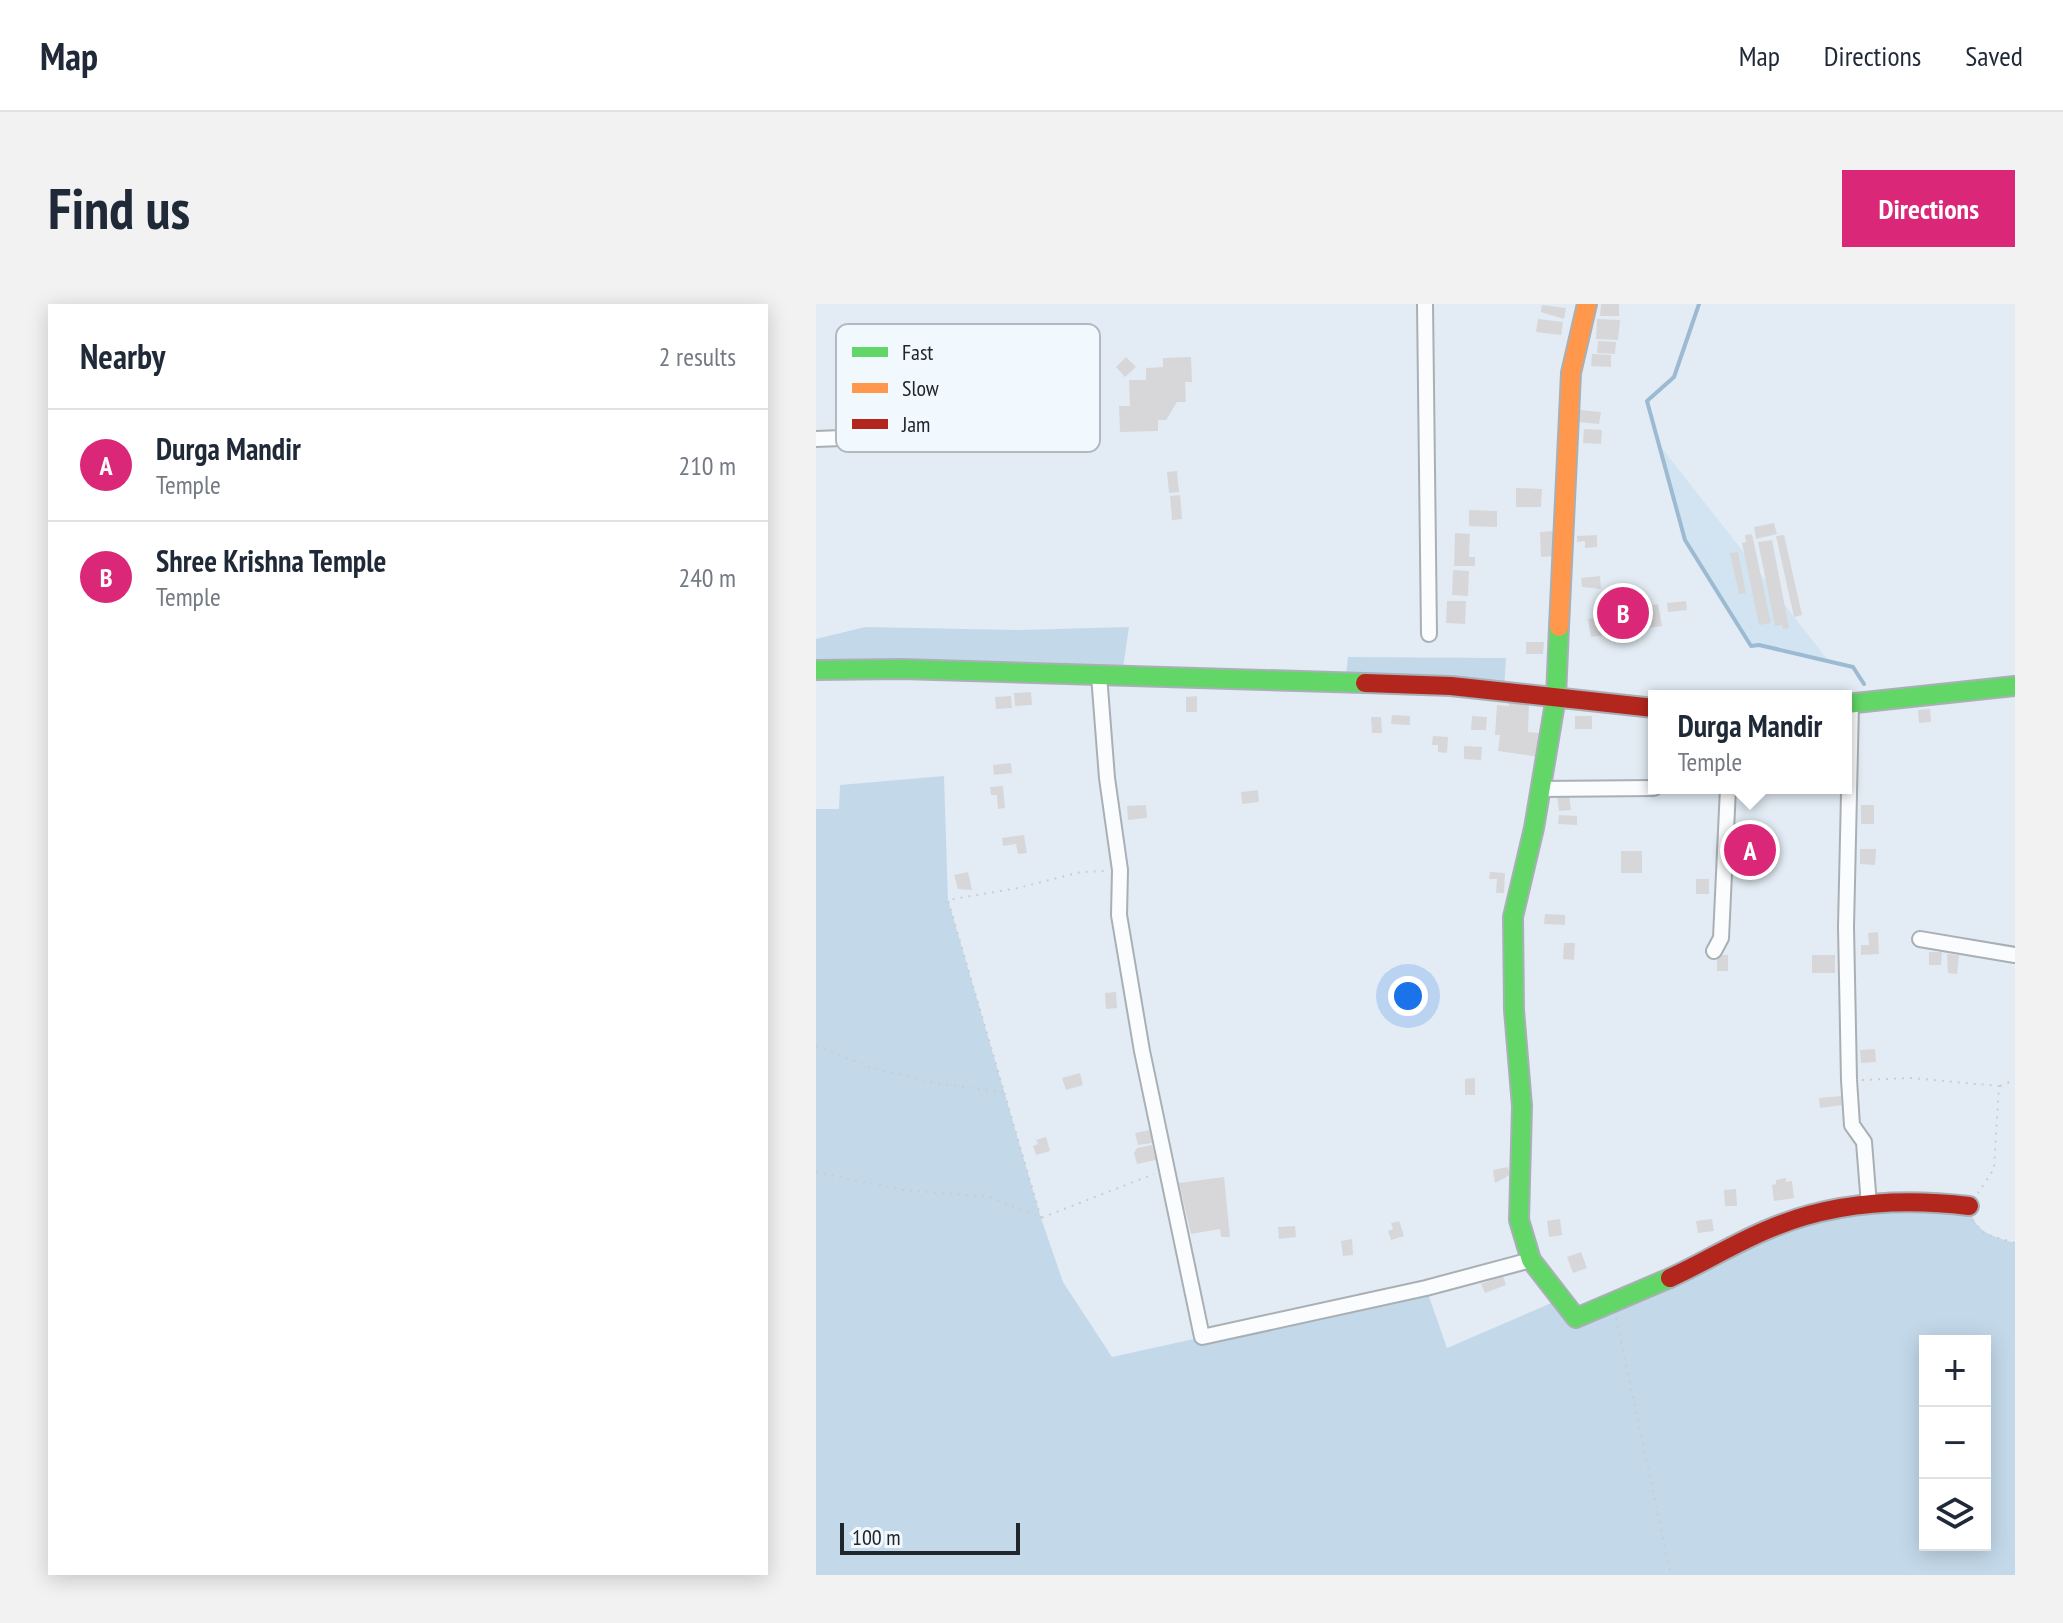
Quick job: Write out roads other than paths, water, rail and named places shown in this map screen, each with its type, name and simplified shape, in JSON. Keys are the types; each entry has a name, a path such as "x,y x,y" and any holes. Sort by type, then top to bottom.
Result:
{"street":[{"path":"1425,304 1429,634"},
{"path":"1587,304 1571,373 1556,697 1541,789 1513,917 1514,1010 1522,1106 1519,1220 1531,1260 1576,1318 1707,1262 1770,1229 1822,1212 1869,1205 1946,1202 1969,1206"},
{"path":"816,439 836,438"},
{"path":"816,670 1451,686 1648,707"},
{"path":"1099,675 1107,778 1120,870 1119,915 1166,1169 1202,1337 1426,1288 1531,1260"},
{"path":"1852,704 1974,693 2015,686"},
{"path":"1541,789 1648,788"},
{"path":"1714,951 1723,925 1728,794"},
{"path":"1847,794 1849,1080 1852,1125 1864,1142 1869,1205"},
{"path":"1920,939 2015,955"}],"waterway":[{"path":"1699,304 1674,377 1647,401 1685,540 1751,646 1759,645 1853,667 1864,684"}],"place":[{"name":"Shree Krishna Temple","path":"1623,613"},
{"name":"Durga Mandir","path":"1750,850"}]}
